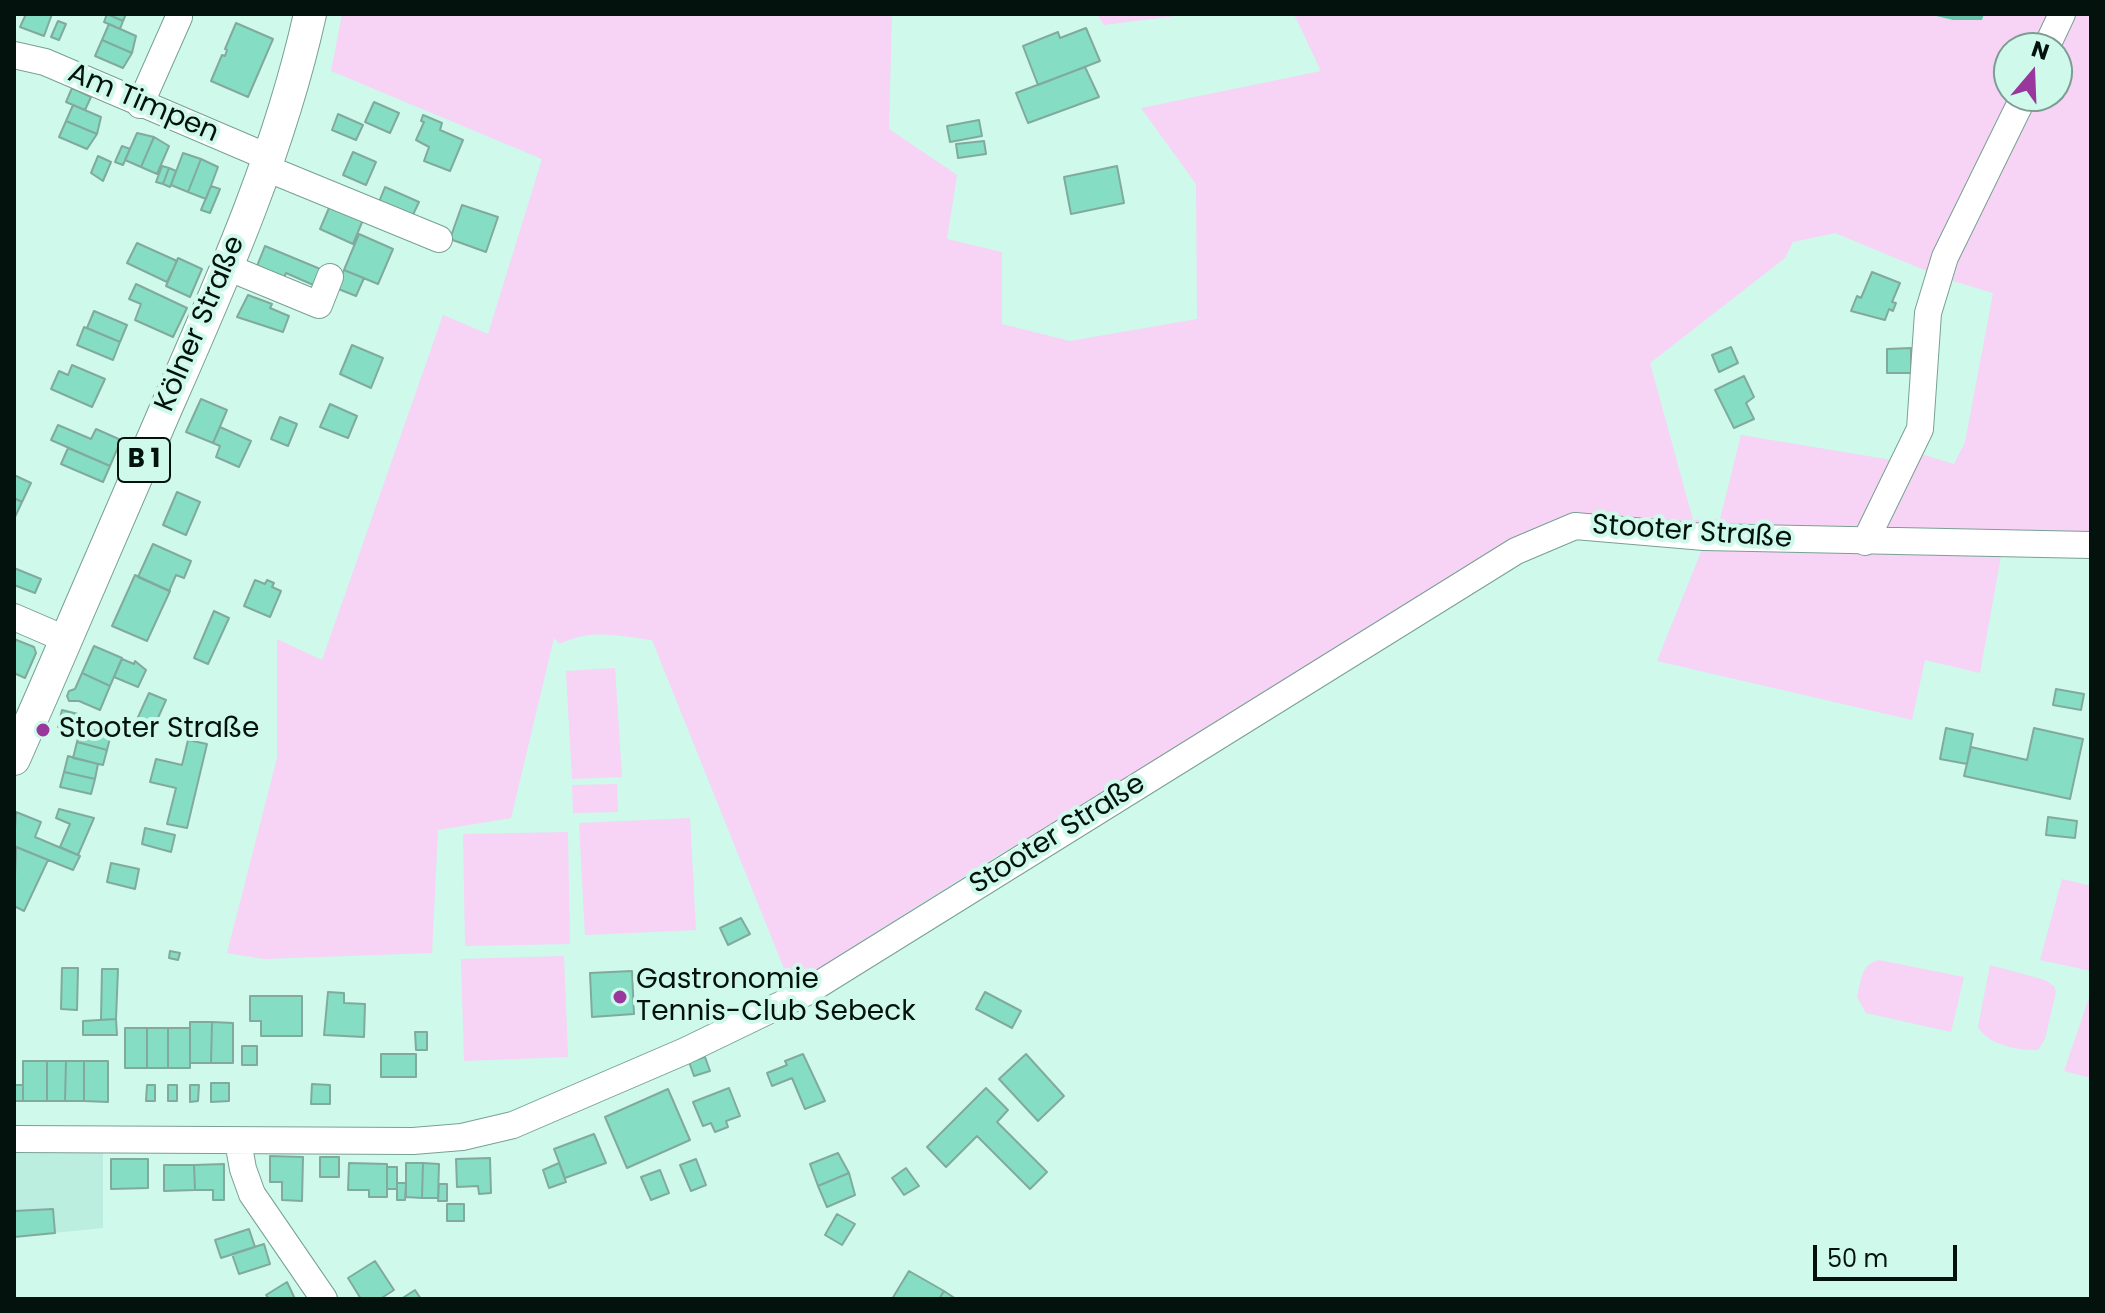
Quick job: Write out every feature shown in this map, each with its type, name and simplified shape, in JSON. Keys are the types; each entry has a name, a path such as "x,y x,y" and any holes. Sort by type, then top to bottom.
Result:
{"main road":[{"name":"Kölner Straße","path":"14,759 227,267 268,163 299,64 310,14"}],"street":[{"path":"140,105 179,17"},
{"name":"Am Timpen","path":"14,55 45,62 439,239"},
{"path":"1865,542 1920,429 1928,313 1945,257 2016,112"},
{"path":"227,267 319,305 330,277"},
{"name":"Stooter Straße","path":"14,1139 413,1141 462,1137 513,1125 685,1051 805,993 1516,551 1575,526 1704,537 2091,545"},
{"path":"14,617 65,639"},
{"path":"238,1141 252,1194 324,1299"}],"shaded area":[{"path":"342,14 892,14 889,129 957,175 947,239 1002,252 1002,324 1070,341 1197,319 1196,184 1141,108 1321,71 1294,14 1928,14 1953,20 1982,20 1984,14 2091,14 2091,534 2005,534 1980,673 1925,660 1912,720 1657,661 1705,542 1585,534 1544,545 995,857 791,986 652,640 594,635 560,644 554,638 511,818 438,830 432,953 264,959 227,953 277,758 277,639 322,660 443,315 488,334 542,159 331,71","holes":["1835,233 1946,279 1993,293 1965,442 1954,464 1904,449 1898,461 1741,435 1720,519 1693,520 1650,363 1785,258 1793,242"]},
{"path":"1097,14 1191,14 1104,25"},
{"path":"1928,14 1984,14 1982,20 1953,20"},
{"path":"615,668 622,777 572,779 566,671"},
{"path":"617,784 618,812 573,813 572,785"},
{"path":"690,818 696,930 585,935 579,823"},
{"path":"568,832 570,944 465,946 463,834"},
{"path":"2062,879 2091,886 2091,971 2040,960"},
{"path":"564,956 568,1057 464,1061 461,959"},
{"path":"1879,960 1964,977 1951,1032 1866,1013 1857,997 1861,979 1865,969"},
{"path":"1990,965 2045,980 2054,986 2056,992 2045,1039 2038,1050 2005,1046 1989,1038 1978,1027"},
{"path":"2091,992 2091,1078 2064,1071"},
{"path":"14,1149 103,1150 103,1228 14,1237"}],"building":[{"path":"26,14 52,14 44,36 20,27"},
{"path":"107,14 123,21 120,29 104,22"},
{"path":"107,14 126,14 123,21"},
{"path":"58,21 66,24 59,40 51,37"},
{"path":"236,23 273,39 248,97 211,81 222,55 225,56"},
{"path":"109,24 136,36 132,53 102,40"},
{"path":"1086,28 1100,61 1038,85 1023,46 1058,32 1060,38"},
{"path":"102,40 132,53 123,68 95,56"},
{"path":"1085,67 1099,97 1028,123 1016,93"},
{"path":"72,88 91,97 85,110 66,102"},
{"path":"374,102 399,113 390,133 365,122"},
{"path":"73,105 101,117 97,134 66,121"},
{"path":"338,114 363,125 356,140 332,130"},
{"path":"423,115 442,123 440,130 463,140 450,171 424,161 429,147 416,140 424,122 421,121"},
{"path":"979,120 982,136 950,142 947,126"},
{"path":"66,121 97,134 87,149 59,137"},
{"path":"137,133 154,137 141,167 125,160"},
{"path":"154,137 169,146 157,174 141,167"},
{"path":"984,141 986,154 958,158 956,144"},
{"path":"122,146 130,149 123,165 115,162"},
{"path":"353,152 376,162 366,185 343,175"},
{"path":"183,153 201,159 188,192 171,185"},
{"path":"98,156 111,162 103,181 91,173"},
{"path":"201,159 218,167 206,199 188,192"},
{"path":"162,166 169,168 163,184 156,182"},
{"path":"1117,166 1124,203 1071,214 1064,177"},
{"path":"169,168 176,171 170,187 163,184"},
{"path":"211,186 220,189 210,213 201,210"},
{"path":"385,187 419,202 410,221 377,207"},
{"path":"332,201 365,215 353,244 320,229"},
{"path":"462,205 498,217 486,252 450,239"},
{"path":"359,234 393,249 378,284 344,270"},
{"path":"137,243 177,261 167,282 127,263"},
{"path":"265,246 325,271 318,287 286,273 282,282 255,271"},
{"path":"178,258 202,269 190,297 166,286"},
{"path":"344,270 364,278 356,296 336,288"},
{"path":"1872,272 1900,283 1892,302 1896,303 1893,311 1889,309 1885,320 1851,311 1857,296 1861,298"},
{"path":"136,284 187,308 173,337 135,320 141,304 129,299"},
{"path":"248,295 272,304 270,308 289,316 283,332 237,317"},
{"path":"94,311 127,325 120,342 87,328"},
{"path":"84,327 120,342 113,360 77,345"},
{"path":"352,345 383,358 371,388 340,374"},
{"path":"1731,347 1738,363 1719,372 1712,355"},
{"path":"1911,348 1911,373 1887,373 1887,349"},
{"path":"72,365 105,379 92,407 51,389 59,371 68,375"},
{"path":"1744,376 1754,397 1746,403 1754,419 1734,428 1715,390"},
{"path":"201,399 227,410 213,443 186,432"},
{"path":"330,404 357,416 348,438 320,427"},
{"path":"280,417 297,424 288,446 271,439"},
{"path":"58,425 91,439 96,429 121,440 110,466 51,440"},
{"path":"220,427 251,441 239,467 216,457 220,446 213,443"},
{"path":"68,448 110,466 103,482 61,464"},
{"path":"14,475 31,483 22,502 14,498"},
{"path":"177,492 200,502 186,535 163,525"},
{"path":"14,498 22,502 14,519"},
{"path":"153,544 191,561 184,578 176,575 169,591 138,577"},
{"path":"14,568 41,579 35,593 14,585"},
{"path":"135,575 170,591 147,641 112,626"},
{"path":"255,580 265,584 267,580 274,583 272,587 281,591 270,617 244,606"},
{"path":"214,611 229,618 208,664 194,658"},
{"path":"14,639 34,647 36,653 25,678 14,673"},
{"path":"94,646 122,658 110,686 82,673"},
{"path":"122,659 134,664 135,661 146,670 138,687 114,677"},
{"path":"82,673 110,686 100,710 79,701 69,701 69,691 75,689"},
{"path":"2056,689 2084,694 2081,710 2053,705"},
{"path":"149,693 166,700 153,729 134,726"},
{"path":"62,710 78,714 75,730 58,727"},
{"path":"81,727 111,734 107,750 77,742"},
{"path":"1946,728 1973,734 1967,764 1940,759"},
{"path":"2034,728 2083,739 2070,799 1964,776 1971,747 2027,760"},
{"path":"188,740 207,744 187,828 167,824 176,788 150,782 156,759 182,765"},
{"path":"77,742 107,750 103,765 73,758"},
{"path":"68,756 98,764 95,779 64,772"},
{"path":"64,772 95,779 91,794 60,787"},
{"path":"59,809 94,818 78,855 60,847 70,824 56,818"},
{"path":"16,812 41,822 35,837 80,856 73,870 14,846"},
{"path":"2048,817 2077,821 2075,838 2046,835"},
{"path":"145,828 175,835 171,852 142,844"},
{"path":"16,847 48,860 24,911 14,906"},
{"path":"111,863 139,869 135,889 107,882"},
{"path":"741,918 750,934 728,945 720,928"},
{"path":"170,951 180,953 178,960 169,958"},
{"path":"62,968 78,968 77,1010 61,1009"},
{"path":"102,969 118,969 116,1019 101,1020"},
{"path":"632,971 634,1014 592,1017 590,973"},
{"path":"328,992 344,993 344,1003 365,1004 364,1037 324,1035"},
{"path":"985,992 1021,1011 1012,1028 976,1009"},
{"path":"250,996 302,996 302,1036 261,1036 261,1021 250,1021"},
{"path":"116,1019 117,1035 83,1035 83,1021"},
{"path":"190,1022 212,1022 211,1063 190,1063"},
{"path":"212,1022 233,1023 233,1063 211,1063"},
{"path":"125,1028 147,1028 147,1068 125,1068"},
{"path":"147,1028 168,1028 168,1068 147,1068"},
{"path":"168,1028 190,1028 190,1068 168,1068"},
{"path":"415,1032 427,1032 427,1050 416,1050"},
{"path":"242,1046 257,1046 257,1065 242,1065"},
{"path":"381,1054 416,1054 416,1077 381,1077"},
{"path":"803,1054 825,1101 805,1109 792,1078 772,1086 767,1073"},
{"path":"1026,1054 1064,1096 1038,1121 999,1079"},
{"path":"705,1057 710,1071 694,1076 689,1062"},
{"path":"23,1061 47,1061 47,1101 23,1101"},
{"path":"47,1061 66,1061 65,1101 47,1101"},
{"path":"66,1061 84,1061 84,1101 65,1101"},
{"path":"84,1061 108,1061 108,1102 84,1101"},
{"path":"211,1083 229,1083 229,1101 211,1102"},
{"path":"312,1084 330,1085 330,1104 311,1104"},
{"path":"14,1085 23,1085 23,1101 14,1101"},
{"path":"147,1085 155,1085 155,1101 146,1101"},
{"path":"168,1085 177,1085 177,1101 168,1101"},
{"path":"190,1085 199,1085 198,1101 190,1102"},
{"path":"729,1088 740,1116 726,1121 728,1127 715,1132 711,1123 703,1126 693,1102"},
{"path":"986,1088 1008,1110 997,1122 1047,1172 1030,1189 977,1136 946,1167 927,1147"},
{"path":"668,1089 690,1140 627,1168 605,1117"},
{"path":"594,1134 606,1163 565,1178 554,1149"},
{"path":"838,1153 849,1173 818,1186 810,1164"},
{"path":"270,1156 303,1157 302,1201 282,1200 282,1182 270,1182"},
{"path":"320,1157 339,1157 339,1177 320,1177"},
{"path":"490,1158 491,1193 479,1194 478,1186 457,1187 456,1159"},
{"path":"111,1159 148,1159 148,1188 111,1189"},
{"path":"696,1159 706,1185 691,1191 680,1165"},
{"path":"349,1163 387,1164 387,1197 369,1197 369,1190 348,1190"},
{"path":"406,1163 423,1163 422,1198 406,1197"},
{"path":"423,1163 439,1164 438,1198 422,1198"},
{"path":"559,1163 566,1182 549,1188 543,1170"},
{"path":"224,1164 224,1200 213,1200 213,1190 195,1190 194,1165"},
{"path":"164,1165 194,1165 195,1190 164,1191"},
{"path":"387,1167 397,1167 397,1189 387,1189"},
{"path":"906,1168 919,1186 904,1195 892,1178"},
{"path":"660,1170 669,1193 651,1200 641,1177"},
{"path":"849,1173 855,1195 827,1207 818,1186"},
{"path":"397,1183 406,1183 405,1200 397,1200"},
{"path":"439,1184 447,1184 447,1201 438,1201"},
{"path":"447,1204 464,1204 464,1221 447,1221"},
{"path":"53,1209 55,1233 14,1237 14,1211"},
{"path":"837,1214 855,1224 842,1245 825,1235"},
{"path":"249,1229 255,1247 221,1258 215,1240"},
{"path":"264,1244 270,1264 239,1274 232,1254"},
{"path":"375,1261 394,1290 380,1299 361,1299 348,1278"},
{"path":"909,1271 944,1291 939,1299 892,1299"},
{"path":"287,1282 295,1299 269,1299 266,1295"},
{"path":"415,1290 421,1299 401,1299"},
{"path":"944,1291 956,1299 939,1299"}],"place":[{"name":"Stooter Straße","path":"43,730"},
{"name":"Gastronomie Tennis-Club Sebeck","path":"620,997"}]}
